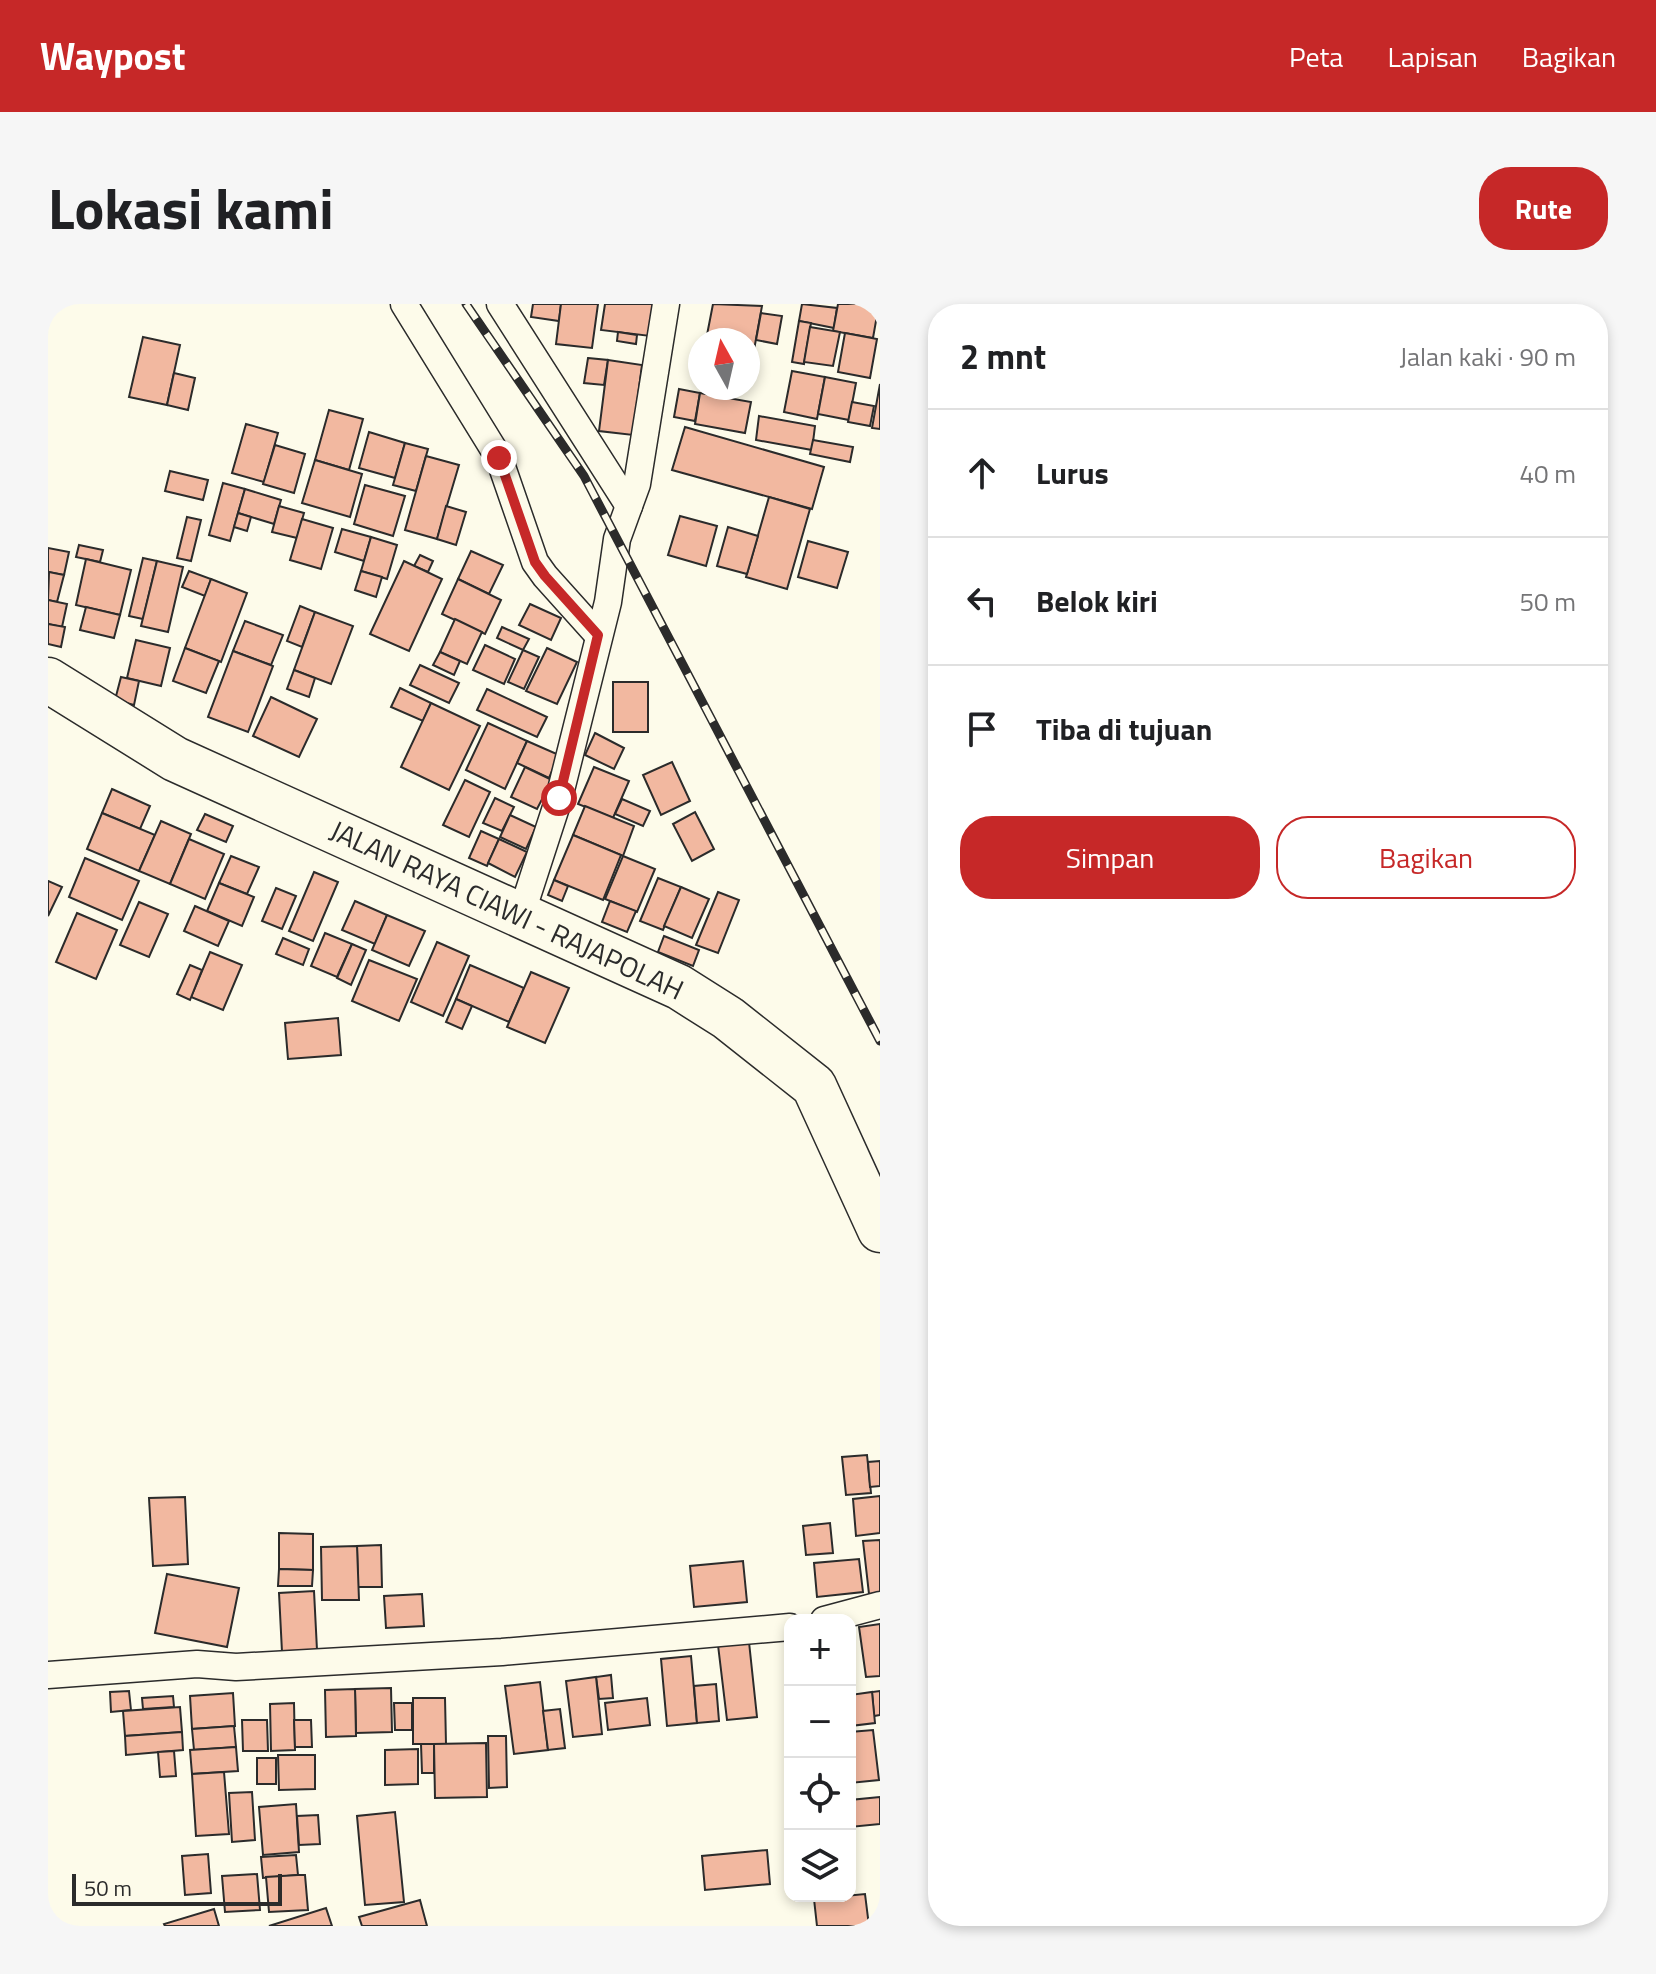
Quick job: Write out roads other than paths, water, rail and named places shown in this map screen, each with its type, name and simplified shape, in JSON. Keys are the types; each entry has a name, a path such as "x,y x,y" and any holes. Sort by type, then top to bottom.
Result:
{"highway":[{"name":"JALAN RAYA CIAWI - RAJAPOLAH","path":"48,680 175,759 679,987 728,1018 814,1086 880,1230"}],"street":[{"path":"404,304 499,458 535,562 598,635"},
{"path":"500,304 629,506"},
{"path":"521,915 559,798 608,602 617,539 637,484 666,304"},
{"path":"846,1614 880,1605"},
{"path":"48,1675 197,1664 236,1667 502,1652 784,1628"}],"railway":[{"path":"466,304 584,476 880,1041"}]}
